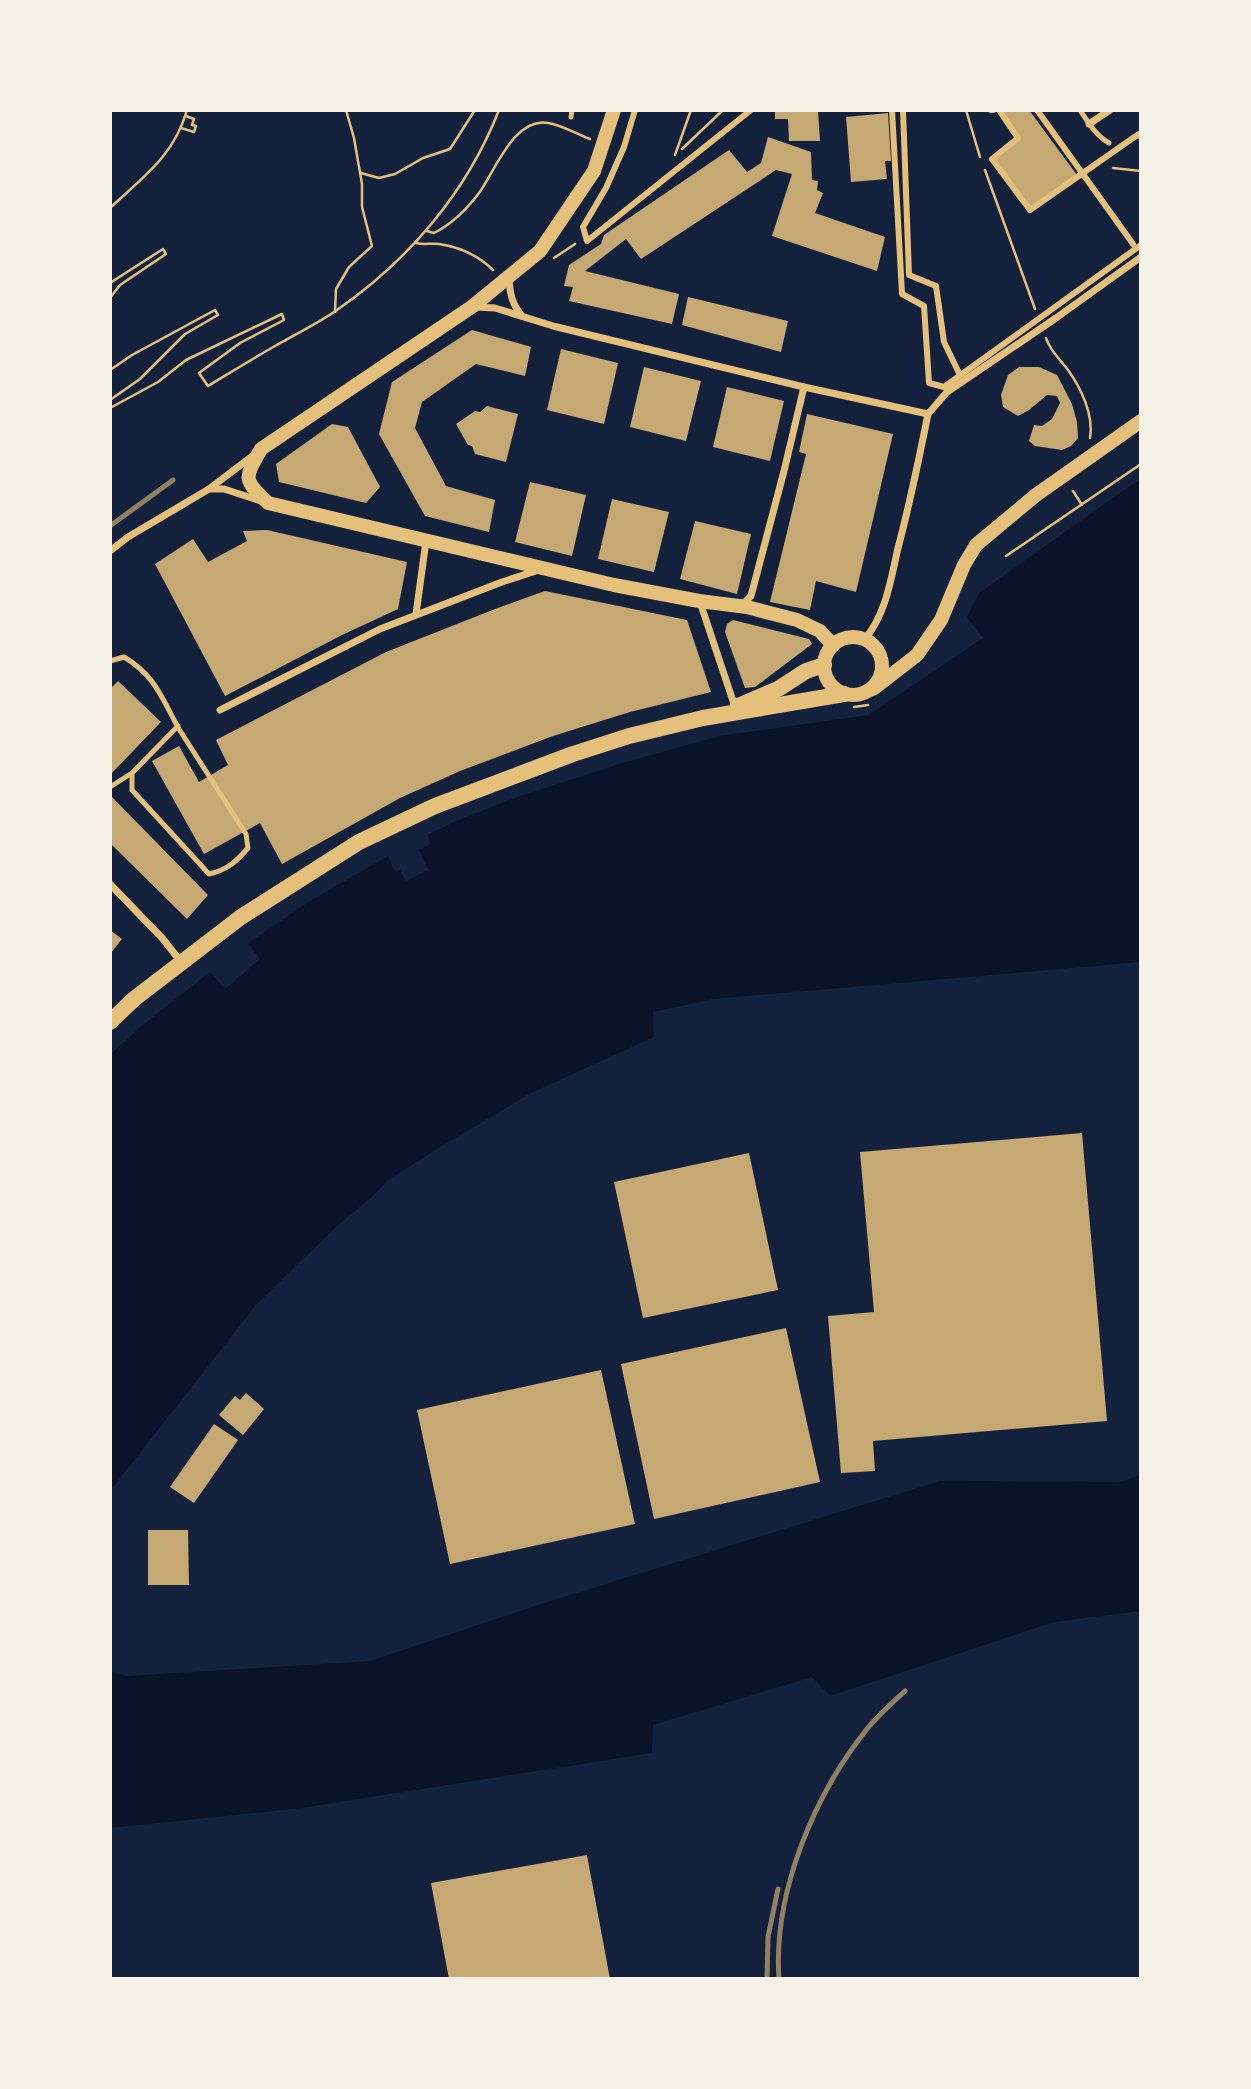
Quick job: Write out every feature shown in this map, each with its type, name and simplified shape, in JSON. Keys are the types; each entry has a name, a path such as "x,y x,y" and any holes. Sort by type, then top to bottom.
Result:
{"main road":[{"path":"614,110 594,171 540,251 502,275 473,306 261,449 248,476 253,488 268,503 614,585 741,606 797,620 820,631 833,645"},
{"path":"873,689 879,681 882,662 873,645 864,639 848,637 833,645 825,657 824,665 829,683 836,690 854,696 873,689 917,655 941,620 964,565 976,544 1035,495 1141,421"},
{"path":"703,718 778,689 806,671 824,665"},
{"path":"110,1022 134,999 242,916 359,842 424,811 488,784 629,736 703,718 844,694"}],"street":[{"path":"635,110 624,147 606,188 583,227 587,242 751,110"},
{"path":"892,110 902,294 924,306 929,383 944,387 1137,244 1037,110"},
{"path":"903,110 909,275 936,286 944,342 959,373"},
{"path":"994,110 1018,138 992,159 1030,210 1139,134 1141,137"},
{"path":"1089,124 1110,110"},
{"path":"864,639 874,628 885,602 928,414 947,392 1141,257"},
{"path":"502,275 514,307 523,316"},
{"path":"473,306 495,309 553,326 804,387 928,414"},
{"path":"741,606 751,596 804,387"},
{"path":"110,551 209,489 261,449"},
{"path":"209,489 224,489 268,503"},
{"path":"416,614 426,540"},
{"path":"501,558 508,569 502,582"},
{"path":"220,710 368,635 416,614 546,568"},
{"path":"699,601 735,707"},
{"path":"110,884 163,939 181,962"}],"lane":[{"path":"1080,110 1089,124 1110,143"},
{"path":"110,660 124,657 135,663 156,685 178,726 246,834 248,848 236,863 223,871 209,874 132,790 132,773"},
{"path":"110,787 132,773 178,726"}],"path":[{"path":"110,208 163,158 181,128 187,110"},
{"path":"335,312 336,289 349,267 372,246 362,208 361,173 345,110"},
{"path":"361,173 379,178 395,174 423,158 450,149 475,110"},
{"path":"110,408 158,382 186,360 282,314 284,320 240,343 199,373 208,386 335,312 360,293 416,243 443,210 482,149 499,110"},
{"path":"675,155 691,110"},
{"path":"966,110 1039,319"},
{"path":"181,128 194,132 194,119 186,116"},
{"path":"427,231 434,233 457,218 478,194 513,140 525,128 547,122 596,141"},
{"path":"416,243 461,250 485,262 502,275"},
{"path":"110,283 163,249 166,254 120,285 110,298"},
{"path":"110,370 132,355 215,310 218,315 185,334 140,379 110,400"},
{"path":"1042,328 1048,345 1081,393 1091,424 1086,450 1091,457"},
{"path":"1006,556 1141,464"},
{"path":"1073,491 1082,505"}],"water":[{"path":"1141,478 1141,962 713,999 653,1012 654,1037 531,1093 387,1181 256,1305 110,1491 110,1055 140,1027 210,972 225,989 260,959 248,943 310,901 388,856 395,872 400,870 406,881 428,870 419,850 431,844 427,835 456,821 517,797 619,764 719,736 869,715 983,638 967,617 979,593"},
{"path":"1141,1474 1141,1611 1054,1622 830,1696 812,1677 653,1725 652,1753 301,1808 110,1828 110,1671 126,1676 370,1661 541,1604 940,1481 1122,1482"}],"building":[{"path":"775,110 818,110 820,141 789,141 788,119 775,119"},
{"path":"999,110 1029,110 1077,175 1030,210 992,159 1018,138"},
{"path":"888,113 891,161 885,161 887,179 851,182 846,117"},
{"path":"768,137 811,152 812,180 818,181 817,190 823,193 815,213 885,237 877,271 772,236 792,174 776,170 641,259 626,239 585,271 679,294 672,324 569,301 573,287 564,286 569,265 601,244 604,235 729,150 747,172 761,163"},
{"path":"688,297 788,321 781,352 682,325"},
{"path":"472,330 531,347 525,376 476,364 422,402 415,428 446,486 495,500 489,532 425,516 379,434 392,382"},
{"path":"561,349 618,363 604,424 547,410"},
{"path":"644,367 701,381 686,441 630,427"},
{"path":"1019,367 1039,367 1057,375 1072,404 1077,422 1078,438 1071,446 1062,450 1035,446 1029,441 1034,425 1042,426 1052,419 1060,403 1057,396 1047,395 1018,416 1003,407 1001,395 1008,375"},
{"path":"727,387 784,401 770,461 713,447"},
{"path":"487,406 518,414 506,462 475,454 456,424"},
{"path":"807,414 893,434 856,592 816,581 810,610 770,602 806,454 799,452"},
{"path":"332,424 348,427 380,487 366,503 279,482 276,464"},
{"path":"530,482 586,495 572,556 515,542"},
{"path":"612,499 669,512 654,572 598,559"},
{"path":"695,521 751,534 737,594 680,579"},
{"path":"267,530 407,562 398,609 225,696 155,564 193,539 208,562 247,541 243,531"},
{"path":"545,591 687,620 711,692 630,712 553,736 460,771 400,798 282,864 260,823 204,854 152,761 179,746 199,782 228,765 216,740 386,652"},
{"path":"733,620 809,639 812,644 755,687 745,688 725,632 727,624"},
{"path":"118,681 161,722 110,775 110,689"},
{"path":"110,795 208,895 187,919 110,843"},
{"path":"110,930 122,939 110,954"},
{"path":"1082,1133 1107,1421 873,1441 875,1471 841,1473 828,1316 874,1312 860,1152"},
{"path":"749,1153 778,1290 643,1318 614,1182"},
{"path":"786,1328 820,1482 654,1519 621,1364"},
{"path":"601,1370 635,1524 450,1564 417,1410"},
{"path":"246,1393 264,1409 243,1435 219,1415 235,1396 240,1400"},
{"path":"214,1424 238,1440 194,1503 170,1487"},
{"path":"148,1530 188,1530 189,1585 148,1585"},
{"path":"587,1855 610,1979 449,1979 431,1883"}],"railway":[{"path":"110,526 173,480"},
{"path":"779,1979 783,1913 790,1880 814,1814 848,1755 871,1724 905,1691"},
{"path":"767,1979 768,1937 778,1889"}]}
